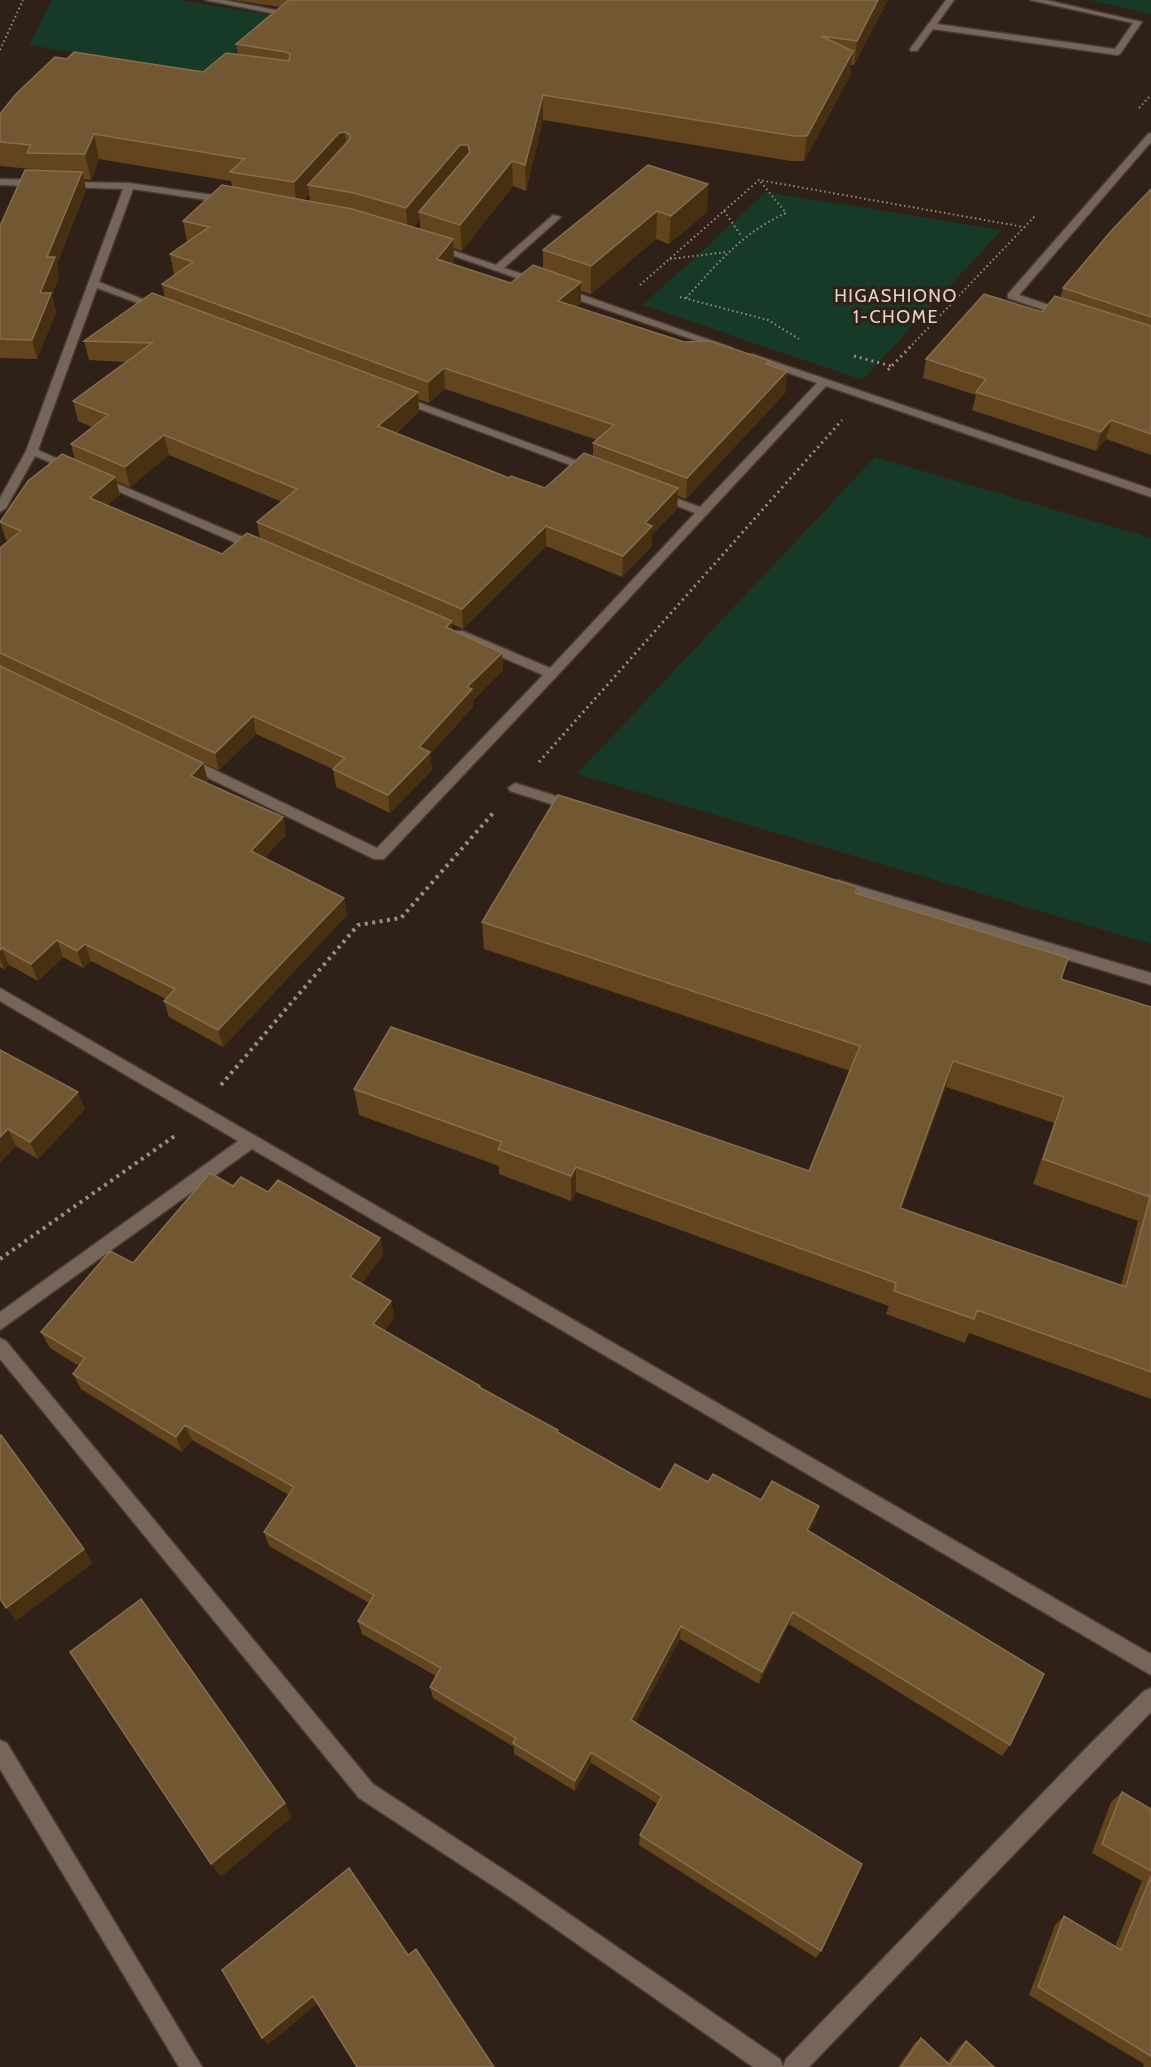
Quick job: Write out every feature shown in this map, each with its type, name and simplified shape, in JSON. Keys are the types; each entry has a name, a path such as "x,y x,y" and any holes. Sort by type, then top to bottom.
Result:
{"street":[{"path":"209,0 287,13 272,28"},
{"path":"914,49 950,0"},
{"path":"931,26 1117,52 1138,22 1034,0"},
{"path":"1076,317 1012,296 1151,136"},
{"path":"0,182 47,183"},
{"path":"58,184 129,186 237,202"},
{"path":"0,508 32,451 129,186"},
{"path":"498,268 556,217"},
{"path":"422,243 735,351"},
{"path":"93,283 171,312"},
{"path":"746,355 1151,493"},
{"path":"179,759 379,855 552,674 823,382"},
{"path":"393,395 603,474"},
{"path":"32,451 270,553"},
{"path":"647,491 703,512"},
{"path":"444,627 552,674"},
{"path":"515,788 584,809"},
{"path":"822,880 1151,979"},
{"path":"0,994 1151,1665"},
{"path":"0,1322 250,1141"},
{"path":"0,1346 366,1791 517,1890 772,2067"},
{"path":"794,2067 1098,1750 1151,1698"},
{"path":"0,1750 191,2067"}],"path":[{"path":"0,50 23,0"},
{"path":"1135,112 1151,95"},
{"path":"614,308 759,180"},
{"path":"759,180 1024,227"},
{"path":"686,298 742,237 786,213 759,180"},
{"path":"724,211 742,237"},
{"path":"0,1258 172,1139 199,1111 358,925 401,918 864,395 1040,211"},
{"path":"670,259 728,252"},
{"path":"676,297 768,320 794,334 806,345"},
{"path":"848,354 891,366"}],"green space":[{"path":"52,0 180,0 270,15 215,76 29,45"},
{"path":"1089,0 1151,0 1151,14"},
{"path":"766,192 1002,230 862,380 643,305"},
{"path":"875,457 1151,538 1151,944 577,774"}],"building":[{"path":"289,0 878,0 857,41 821,36 853,51 807,136 794,136 543,95 525,165 512,161 460,225 419,212 470,152 468,145 460,145 406,208 354,193 308,185 350,139 350,135 345,132 339,133 294,182 230,172 244,159 94,134 85,154 27,153 31,145 0,142 0,114 16,94 55,57 67,59 74,52 203,72 226,53 289,61 290,54 286,52 236,44"},
{"path":"648,165 708,184 671,216 657,211 591,266 543,250"},
{"path":"25,170 82,172 47,257 55,257 40,293 51,293 32,340 0,339 0,226"},
{"path":"222,185 352,209 453,239 437,259 511,283 533,265 581,282 558,301 684,342 710,341 770,361 766,364 787,371 687,478 593,443 614,425 444,368 428,382 162,284 193,262 170,254 209,227 183,221"},
{"path":"1151,189 1151,317 1063,288 1112,230"},
{"path":"152,293 418,392 378,426 509,478 511,476 545,488 584,453 678,488 645,523 652,526 623,556 546,526 462,609 257,522 297,489 164,435 125,467 71,444 108,415 73,401 152,343 84,341"},
{"path":"984,294 1042,312 1055,296 1151,326 1151,434 1111,420 1101,432 976,392 986,379 926,359"},
{"path":"62,454 115,477 90,498 222,554 247,533 452,621 446,627 502,653 467,687 472,689 419,747 430,752 388,795 333,769 345,758 253,716 215,753 0,653 0,548 21,531 0,522 28,481"},
{"path":"0,666 203,763 191,776 283,817 251,851 344,898 218,1030 164,1001 175,989 85,944 77,951 57,940 31,964 2,948 0,950"},
{"path":"558,795 858,887 855,893 1068,958 1061,979 1151,1007 1151,1372 977,1310 974,1319 894,1291 896,1283 576,1167 571,1176 498,1149 502,1142 354,1089 391,1027 809,1171 860,1046 482,922","holes":["953,1061 1064,1097 1043,1159 1150,1197 1126,1287 900,1208"]},
{"path":"0,1050 78,1092 30,1142 8,1129 0,1137"},
{"path":"210,1173 233,1186 241,1177 268,1192 278,1180 380,1238 350,1277 391,1301 373,1324 660,1490 675,1464 708,1482 713,1474 761,1500 772,1481 819,1506 807,1530 1044,1674 1010,1745 793,1612 762,1672 681,1626 631,1720 862,1864 821,1951 640,1835 662,1796 591,1752 575,1781 513,1743 516,1738 430,1687 441,1668 358,1621 374,1595 264,1532 294,1487 185,1425 176,1437 73,1374 85,1358 41,1332 110,1251 133,1263"},
{"path":"0,1435 84,1549 6,1608 0,1599"},
{"path":"141,1599 285,1803 211,1864 70,1652"},
{"path":"1122,1792 1151,1809 1151,1871 1102,1844"},
{"path":"349,1868 408,1955 416,1949 494,2067 357,2067 313,1996 262,2038 222,1970"},
{"path":"1151,1876 1151,2056 1038,1987 1064,1916 1121,1950"},
{"path":"921,2038 950,2065 966,2041 994,2067 901,2067"}],"district":[{"name":"HIGASHIONO 1-CHOME","path":"896,306"}]}
